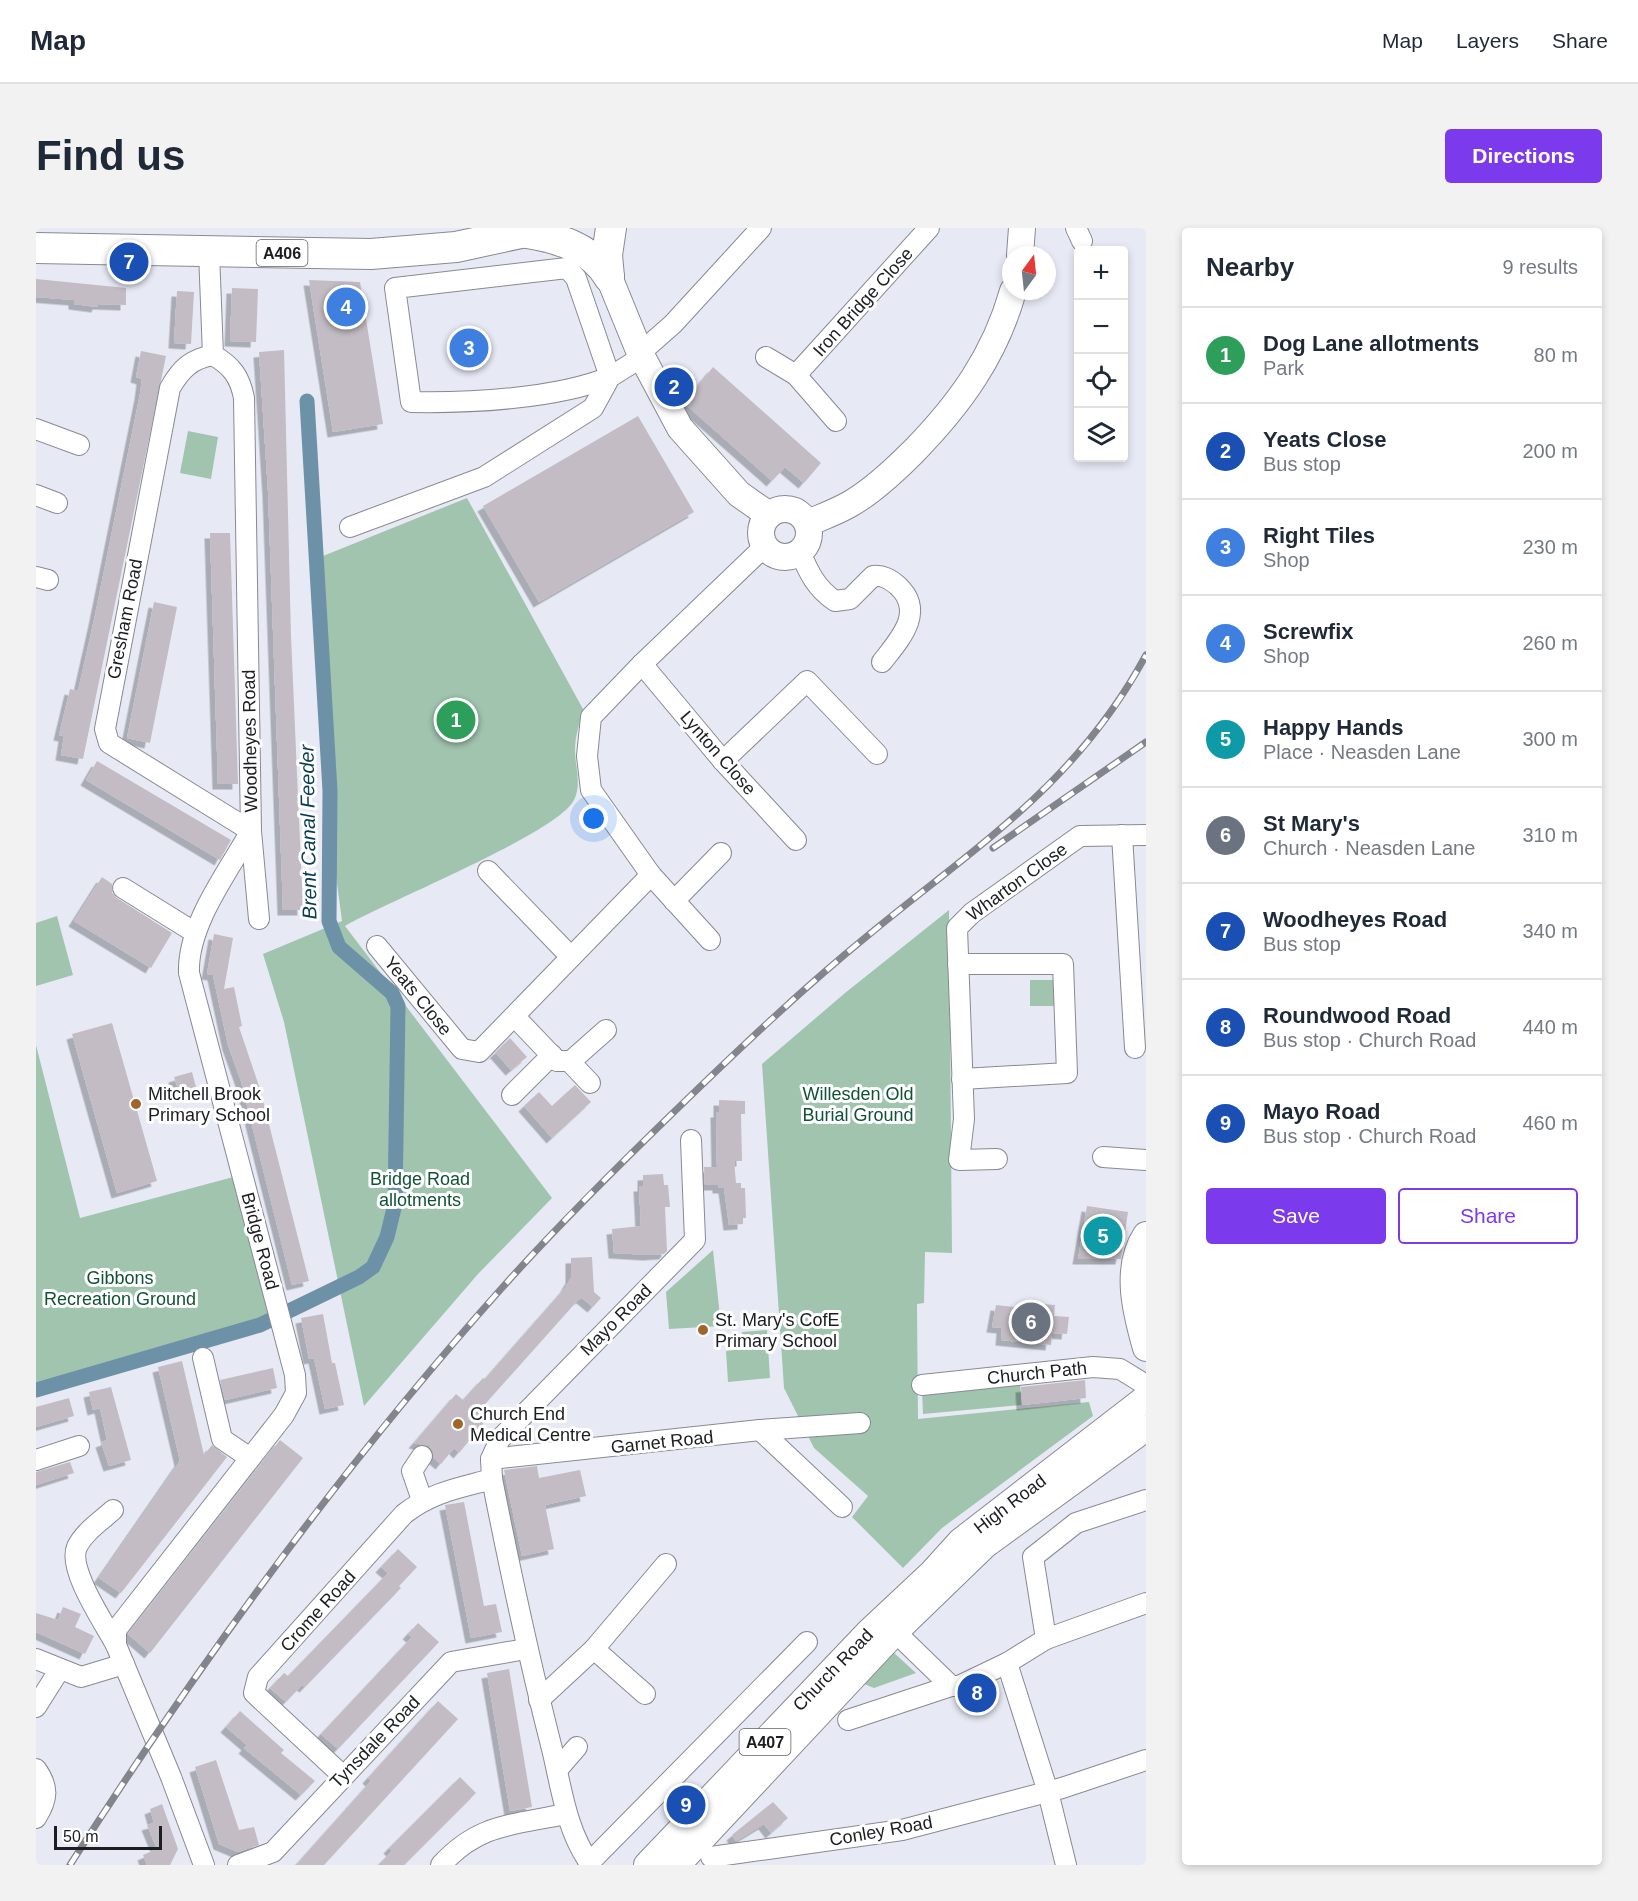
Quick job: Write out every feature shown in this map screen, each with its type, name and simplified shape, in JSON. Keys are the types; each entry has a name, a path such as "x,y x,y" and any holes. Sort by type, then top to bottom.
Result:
{"highway":[{"path":"609,277 607,255 610,228"},
{"path":"535,230 573,246 599,264 609,277"},
{"name":"A406","path":"36,248 382,253 456,247 535,230"}],"main road":[{"path":"1021,246 1022,228"},
{"path":"609,277 641,355 680,428 739,494 768,515"},
{"path":"808,523 850,504 889,476 947,417 975,379 994,344 1010,300"},
{"path":"786,508 802,515 808,523 809,536 800,552 792,556 779,557 764,547 760,536 763,523 768,515 786,508"},
{"path":"1146,1235 1138,1247 1134,1281 1137,1318 1146,1348"},
{"name":"High Road","path":"889,1626 965,1536 1146,1398"},
{"name":"High Road","path":"889,1626 985,1545 1146,1428"},
{"name":"Church Road","path":"647,1865 889,1626"},
{"name":"Church Road","path":"677,1865 889,1626"}],"street":[{"path":"350,527 484,477 593,408 610,377 576,278 567,268 395,288 411,402 534,395 591,385 610,377 641,355 673,324 760,228"},
{"name":"Iron Bridge Close","path":"796,375 930,228"},
{"path":"208,252 213,355"},
{"name":"Gresham Road","path":"213,355 198,358 180,370 170,388 105,729 110,742 251,831"},
{"name":"Woodheyes Road","path":"213,355 227,364 240,380 244,398 251,831 259,919"},
{"path":"766,357 796,375 836,421"},
{"path":"36,429 80,445"},
{"path":"36,495 57,503"},
{"path":"710,940 651,875 591,790 587,756 591,717 642,663 764,547"},
{"path":"800,552 812,578 822,592 835,601 850,599 873,576 878,575 899,587 907,597 910,616 907,629 882,662"},
{"name":"Lynton Close","path":"642,663 723,761 796,840"},
{"path":"723,761 807,681 878,754"},
{"name":"Bridge Road","path":"116,1645 116,1630 126,1614 284,1415 296,1394 295,1375 190,984 188,953 194,932 251,831"},
{"path":"1122,835 1135,1048"},
{"name":"Wharton Close","path":"997,1159 959,1160 964,1119 957,928 962,920 1080,836 1146,835"},
{"path":"674,901 722,853"},
{"path":"488,871 571,957"},
{"name":"Yeats Close","path":"377,946 462,1049 479,1052 651,875"},
{"path":"123,888 194,932"},
{"path":"958,964 1063,964 1067,1073 962,1079"},
{"path":"515,1017 590,1083"},
{"path":"512,1095 560,1058 606,1030"},
{"name":"Mayo Road","path":"491,1459 500,1439 695,1240 691,1140"},
{"path":"1102,1157 1146,1160"},
{"path":"203,1358 222,1439 250,1458"},
{"name":"Church Path","path":"922,1385 1093,1366 1120,1369 1146,1385"},
{"name":"Garnet Road","path":"491,1459 760,1430 860,1423"},
{"path":"760,1430 842,1507"},
{"path":"36,1460 79,1446"},
{"path":"422,1456 412,1471 422,1500"},
{"path":"491,1459 492,1479 526,1649 566,1814 576,1842 590,1864 807,1642"},
{"name":"Crome Road","path":"342,1775 254,1693 258,1677 404,1514 422,1500 444,1490 492,1479"},
{"path":"1046,1639 1032,1557 1076,1523 1146,1500"},
{"path":"113,1510 86,1534 77,1547 74,1559 78,1573 116,1645 161,1752 204,1865"},
{"path":"539,1701 594,1649 666,1564"},
{"path":"848,1720 951,1686 959,1686 1007,1663 1046,1639 1146,1603"},
{"name":"Church Road","path":"889,1626 951,1686"},
{"name":"Tynsdale Road","path":"238,1865 273,1852 342,1775 451,1662 526,1649"},
{"path":"594,1649 645,1694"},
{"path":"36,1659 81,1677 124,1664"},
{"path":"1007,1663 1048,1792 1066,1865"},
{"path":"36,1707 60,1669"},
{"path":"557,1770 577,1747"},
{"name":"Conley Road","path":"711,1857 902,1830 1048,1792 1146,1760"},
{"path":"36,1769 47,1788 45,1804 36,1818"},
{"path":"441,1865 455,1850 473,1837 494,1828 566,1814"}],"green space":[{"path":"188,431 218,437 211,479 180,473"},
{"name":"Bridge Road allotments","path":"467,498 583,709 575,745 578,782 576,794 574,800 561,814 537,830 345,926 552,1198 478,1274 364,1406 284,1022 263,954 342,921 334,861 335,802 323,556"},
{"name":"Willesden Old Burial Ground","path":"949,910 952,1253 925,1252 924,1303 917,1304 918,1419 1089,1402 1093,1416 942,1528 903,1568 852,1517 868,1496 814,1448 784,1388 762,1064 845,993"},
{"path":"57,916 73,975 36,986 36,923"},
{"path":"1030,980 1058,980 1058,1006 1030,1006"},
{"name":"Gibbons Recreation Ground","path":"36,1045 80,1218 237,1176 277,1319 258,1330 36,1394"},
{"path":"713,1250 721,1326 669,1329 666,1292"},
{"path":"767,1330 770,1378 728,1382 726,1351 742,1349 742,1332"},
{"path":"1020,1383 1022,1405 923,1414 922,1389"},
{"path":"892,1651 916,1673 874,1688 864,1684"}],"building":[{"path":"36,279 126,288 126,305 98,304 97,307 74,304 74,300 36,297"},
{"path":"309,280 360,282 383,424 333,432"},
{"path":"232,288 258,289 256,342 230,341"},
{"path":"177,291 194,292 191,344 174,343"},
{"path":"284,350 291,636 303,910 283,910 268,491 259,352"},
{"path":"141,351 166,356 83,759 61,755 64,736 59,735 70,689 78,691 94,620 140,394 142,379 136,377"},
{"path":"713,367 821,463 804,483 785,467 772,481 684,403"},
{"path":"638,416 694,512 539,602 483,506"},
{"path":"210,533 230,533 238,784 218,784"},
{"path":"154,602 177,607 150,743 127,738"},
{"path":"97,761 231,840 220,860 86,780"},
{"path":"102,877 112,884 112,893 117,898 172,933 151,968 74,921"},
{"path":"214,934 233,938 224,989 234,987 242,1026 239,1027 260,1089 309,1281 292,1285 241,1081 228,1045 213,975 207,974"},
{"path":"112,1023 157,1181 117,1193 72,1034"},
{"path":"510,1038 527,1057 511,1070 496,1053 493,1055"},
{"path":"192,1072 196,1087 179,1092 174,1077"},
{"path":"575,1085 591,1102 552,1138 524,1106 539,1092 552,1106"},
{"path":"719,1100 745,1101 745,1114 741,1114 742,1161 734,1161 736,1183 741,1183 741,1188 745,1188 746,1218 743,1218 743,1224 729,1225 724,1188 718,1188 718,1185 705,1185 704,1167 717,1167 716,1112 719,1112"},
{"path":"663,1174 664,1185 668,1185 670,1207 665,1207 667,1251 664,1254 648,1255 614,1253 612,1229 641,1226 639,1186 643,1186 643,1175"},
{"path":"1087,1206 1128,1212 1121,1259 1078,1259"},
{"path":"592,1257 594,1292 601,1298 593,1307 582,1298 578,1300 478,1412 487,1419 459,1453 454,1448 441,1464 434,1458 429,1446 414,1443 456,1394 463,1400 483,1378 485,1379 565,1288 571,1278 571,1258"},
{"path":"1041,1304 1055,1305 1054,1316 1069,1317 1067,1334 1052,1333 1051,1345 1001,1340 1002,1328 992,1327 996,1305 1040,1310"},
{"path":"323,1314 332,1363 335,1363 344,1405 325,1409 314,1358 309,1359 301,1318"},
{"path":"182,1361 204,1455 212,1445 227,1457 121,1593 99,1578 180,1461 158,1367"},
{"path":"273,1368 277,1388 225,1400 220,1380"},
{"path":"1085,1380 1086,1398 1022,1405 1021,1387"},
{"path":"111,1387 131,1460 109,1466 101,1442 107,1440 100,1408 93,1410 89,1392"},
{"path":"69,1398 74,1416 36,1427 36,1407"},
{"path":"280,1440 303,1458 150,1653 128,1634"},
{"path":"70,1462 74,1473 36,1485 36,1472"},
{"path":"537,1466 539,1478 580,1470 586,1496 545,1505 554,1549 522,1556 504,1470"},
{"path":"464,1502 484,1606 496,1604 502,1632 471,1638 445,1505"},
{"path":"398,1549 417,1567 399,1586 401,1588 305,1687 302,1685 286,1702 270,1688 284,1673 288,1676 388,1573 381,1567"},
{"path":"63,1607 81,1614 75,1627 94,1636 85,1654 36,1632 36,1613 58,1620"},
{"path":"418,1623 439,1642 338,1749 321,1734 412,1637 408,1634"},
{"path":"509,1669 532,1807 510,1811 487,1673"},
{"path":"438,1701 458,1719 324,1865 296,1865 371,1781 368,1778"},
{"path":"240,1711 284,1750 281,1753 315,1781 301,1795 244,1748 247,1745 226,1727"},
{"path":"216,1760 239,1830 254,1827 259,1845 238,1852 219,1844 195,1767"},
{"path":"460,1777 476,1793 404,1865 378,1865 392,1851 389,1848"},
{"path":"773,1802 788,1818 771,1833 764,1824 736,1841 732,1835"},
{"path":"162,1804 178,1849 170,1865 147,1865 143,1855 157,1849 147,1825 154,1823 150,1809"}],"waterway":[{"name":"Brent Canal Feeder","path":"36,1390 260,1325 359,1277 373,1267 387,1237 395,1204 398,1006 392,993 339,947 329,921 330,791 307,401"}],"railway":[{"path":"70,1865 169,1715 274,1568 384,1426 501,1289 610,1174 770,1020 842,957 1021,811 1056,777 1088,741 1118,701 1146,655"},
{"path":"993,848 1146,742"}],"place":[{"name":"Woodheyes Road","path":"129,262"},
{"name":"Screwfix","path":"346,307"},
{"name":"Right Tiles","path":"469,348"},
{"name":"Yeats Close","path":"674,387"},
{"name":"Dog Lane allotments","path":"456,720"},
{"name":"Mitchell Brook Primary School","path":"136,1104"},
{"name":"Happy Hands","path":"1103,1236"},
{"name":"St Mary's","path":"1031,1322"},
{"name":"St. Mary's CofE Primary School","path":"703,1330"},
{"name":"Church End Medical Centre","path":"458,1424"},
{"name":"Roundwood Road","path":"977,1693"},
{"name":"Mayo Road","path":"686,1805"}]}
